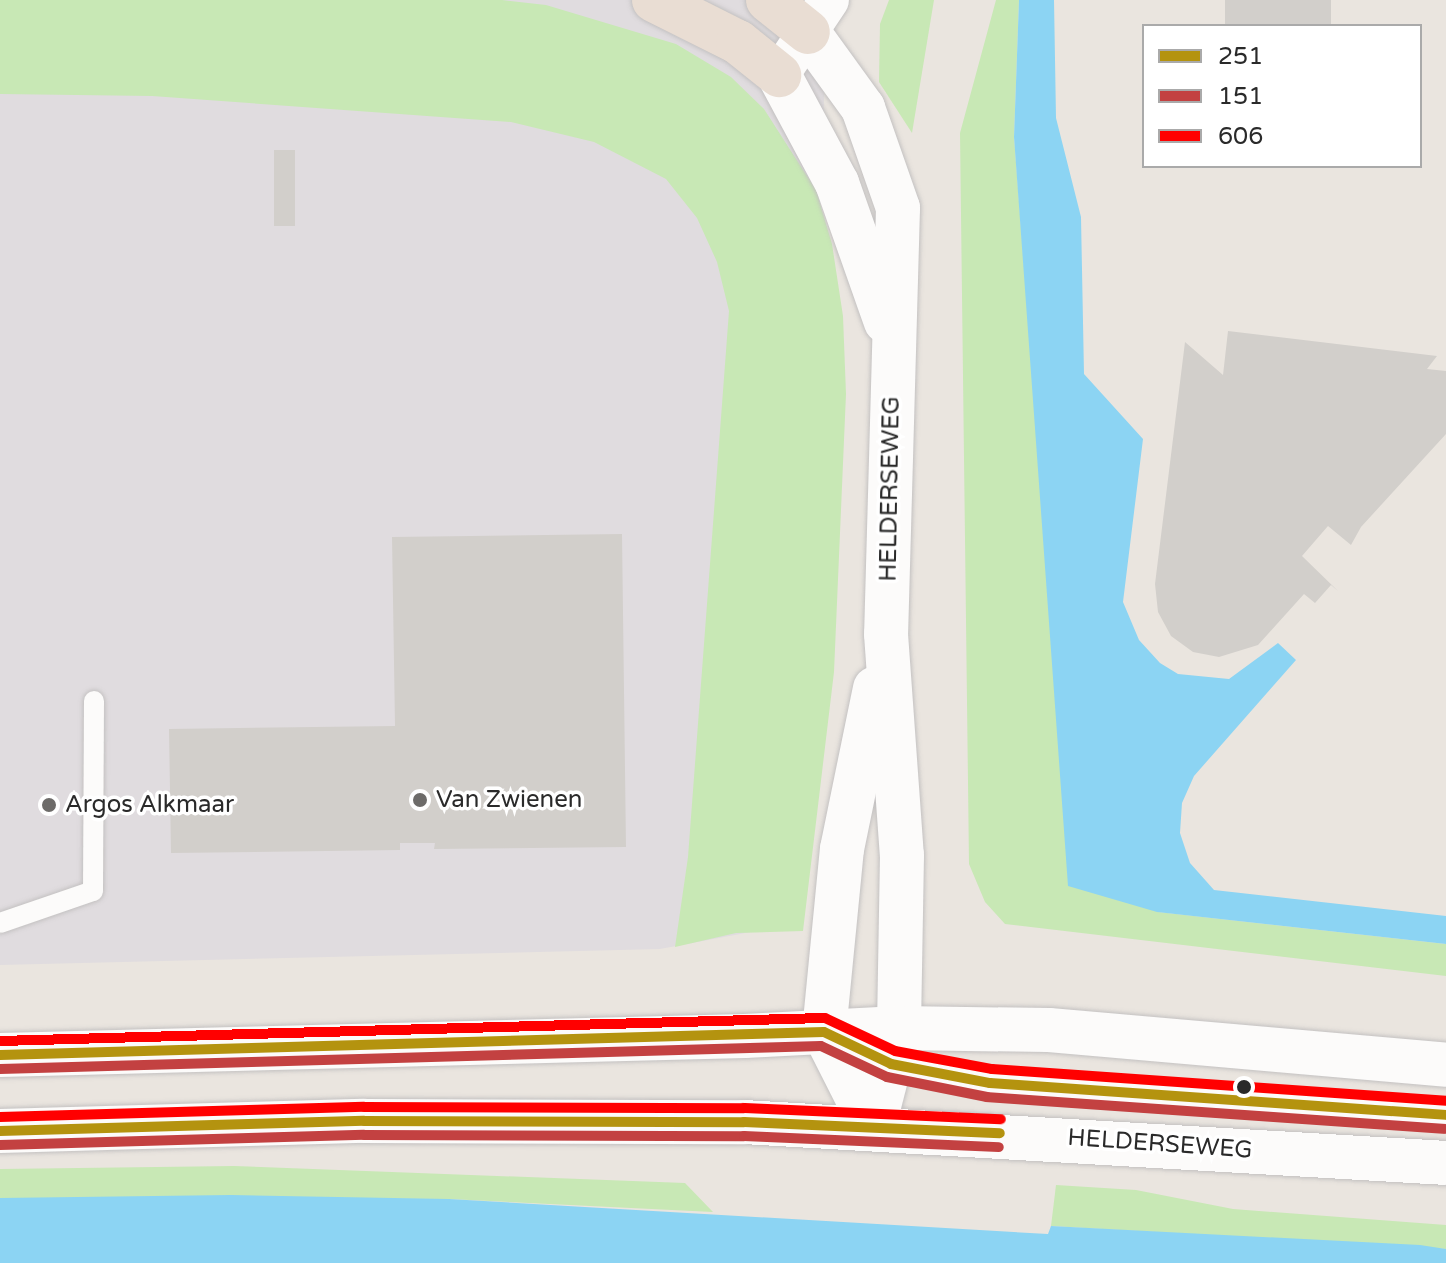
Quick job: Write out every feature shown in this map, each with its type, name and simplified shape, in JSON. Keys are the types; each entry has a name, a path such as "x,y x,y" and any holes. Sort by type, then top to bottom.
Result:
{"highway":[{"path":"654,0 738,42 779,75"},
{"path":"768,0 818,16"}],"main road":[{"name":"HELDERSEWEG","path":"818,16 863,108 898,208 886,634 902,855 895,1046 873,1129"},
{"name":"HELDERSEWEG","path":"779,75 837,183 892,343"},
{"name":"HELDERSEWEG","path":"824,1032 842,849 886,634"},
{"name":"HELDERSEWEG","path":"0,1055 824,1032 895,1046 1049,1030 1446,1065"},
{"path":"824,1032 873,1129"},
{"name":"HELDERSEWEG","path":"0,1131 364,1121 744,1122 1446,1163"}],"street":[{"path":"779,75 818,16"}],"lane":[{"path":"0,923 93,891 94,701"},
{"name":"HELDERSEWEG","path":"895,1046 1050,1090 1446,1115"}],"shaded area":[{"path":"0,0 827,0 799,923 660,949 0,965"}],"green space":[{"path":"0,0 502,0 546,5 676,44 731,77 764,109 816,190 832,244 843,316 846,394 834,672 803,931 736,933 675,947 688,857 729,311 717,262 697,218 666,179 594,142 511,122 152,96 0,94"},
{"path":"889,0 934,0 912,133 879,82 880,24"},
{"path":"996,0 1019,0 1014,137 1040,473 1158,912 1446,944 1446,976 1005,924 985,902 969,864 960,133"},
{"path":"234,1166 685,1183 713,1212 449,1199 0,1198 0,1169"},
{"path":"1056,1185 1136,1190 1233,1209 1446,1225 1446,1249 1051,1226"}],"water":[{"path":"1019,0 1054,0 1056,118 1081,217 1084,374 1143,439 1123,602 1139,640 1160,663 1178,674 1229,679 1278,643 1296,660 1194,776 1182,803 1180,833 1190,863 1214,890 1446,916 1446,944 1157,912 1068,886 1014,137"},
{"path":"231,1195 449,1199 1048,1234 1051,1226 1420,1245 1446,1249 1446,1263 0,1263 0,1198"}],"building":[{"path":"1225,0 1331,0 1331,24 1225,24"},
{"path":"274,150 295,150 295,226 274,226"},
{"path":"1228,331 1437,356 1427,369 1446,371 1446,434 1361,527 1351,545 1328,526 1302,556 1338,591 1331,585 1315,603 1304,594 1258,645 1219,657 1193,652 1171,636 1158,612 1155,584 1185,342 1223,375"},
{"path":"622,534 626,847 434,849 435,843 400,843 400,850 171,853 169,729 395,726 392,537"}],"transit line":[{"name":"606","path":"0,1041 825,1018 895,1051 992,1069 1446,1101"},
{"name":"251","path":"0,1055 824,1032 891,1064 990,1083 1446,1115"},
{"name":"151","path":"0,1069 821,1046 887,1077 987,1097 1445,1129"},
{"name":"606","path":"0,1117 364,1107 744,1108 1001,1119"},
{"name":"251","path":"0,1131 364,1121 744,1122 1000,1133"},
{"name":"151","path":"0,1145 364,1135 744,1136 999,1147"}],"place":[{"name":"Van Zwienen","path":"420,800"},
{"name":"Argos Alkmaar","path":"49,805"}]}
